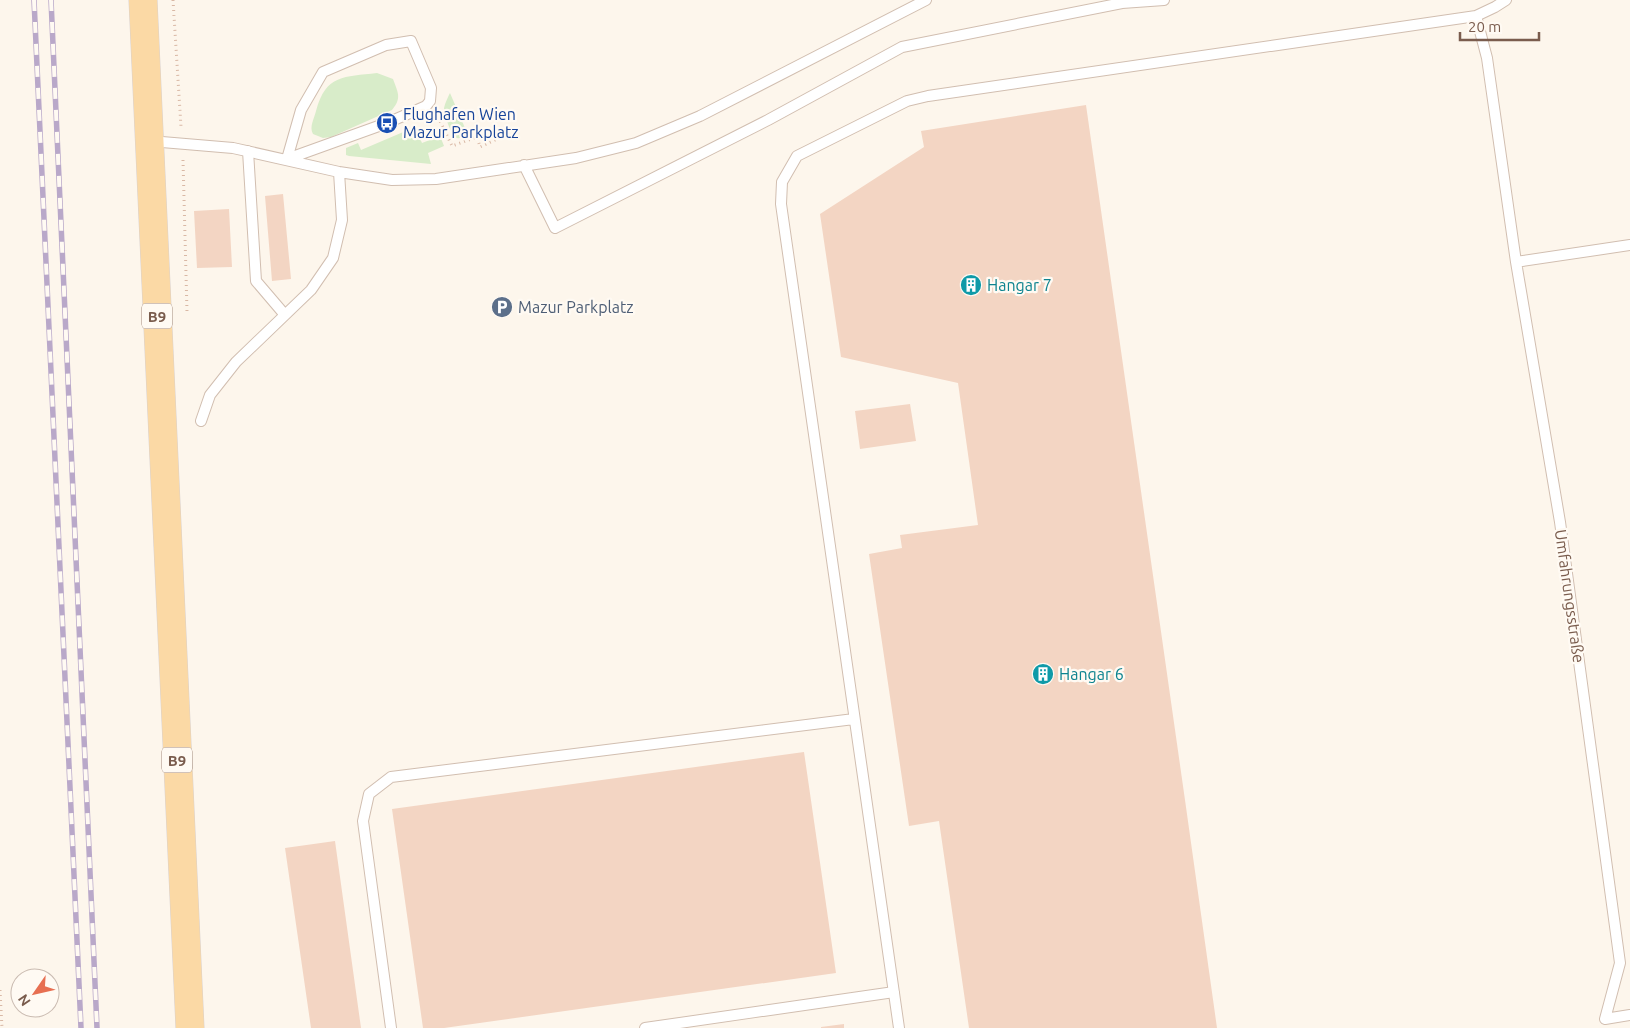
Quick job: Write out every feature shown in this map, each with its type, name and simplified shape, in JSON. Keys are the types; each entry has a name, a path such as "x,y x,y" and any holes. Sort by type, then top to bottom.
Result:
{"main road":[{"name":"B9","path":"144,0 164,491 190,1028"}],"lane":[{"path":"150,141 233,148 339,172 392,180 436,179 576,158 636,143 733,100 926,0"},
{"path":"524,166 555,228 768,120 902,47 1122,3 1164,0"},
{"path":"899,1028 781,204 782,182 797,156 907,101 928,96 1476,16 1506,0"},
{"name":"Umfahrungsstraße","path":"1476,16 1487,58 1516,262 1560,522 1620,963 1606,1023"},
{"path":"410,41 431,88 430,101 426,106 387,123 287,160 301,110 324,72 386,45 410,41"},
{"path":"248,151 256,281 285,315"},
{"path":"201,421 210,395 236,362 311,290 333,258 342,220 339,172"},
{"path":"1516,262 1630,246"},
{"path":"391,1028 362,821 369,794 391,777 854,720"},
{"path":"645,1028 894,992"},
{"name":"Umfahrungsstraße","path":"1606,1023 1630,1015"}],"path":[{"path":"173,0 182,144 187,319"},
{"path":"438,117 452,146 477,137 480,147 504,136"},
{"path":"0,990 2,1028"}],"green space":[{"path":"377,73 393,79 398,92 398,99 392,110 331,137 323,138 313,134 312,123 320,99 331,84 346,77"},
{"path":"450,93 468,135 461,138 457,138 452,133 445,115 444,108"},
{"path":"415,127 422,143 440,136 444,146 428,153 431,164 346,155 346,148 358,143 361,150"}],"building":[{"path":"1086,105 1217,1028 969,1028 939,821 909,826 869,554 902,548 900,535 978,525 958,383 841,357 820,214 924,147 921,131"},
{"path":"283,194 291,279 272,281 265,196"},
{"path":"229,209 232,267 197,268 194,211"},
{"path":"910,404 916,441 860,449 855,411"},
{"path":"804,752 836,973 444,1028 423,1028 392,809"},
{"path":"335,841 361,1028 311,1028 285,848"},
{"path":"844,1024 844,1028 821,1028 821,1027"}],"railway":[{"path":"34,0 81,1028"},
{"path":"51,0 97,1028"}],"place":[{"name":"Flughafen Wien Mazur Parkplatz","path":"387,123"},
{"name":"Hangar 7","path":"971,285"},
{"name":"Mazur Parkplatz","path":"502,307"},
{"name":"Hangar 6","path":"1043,674"}]}
